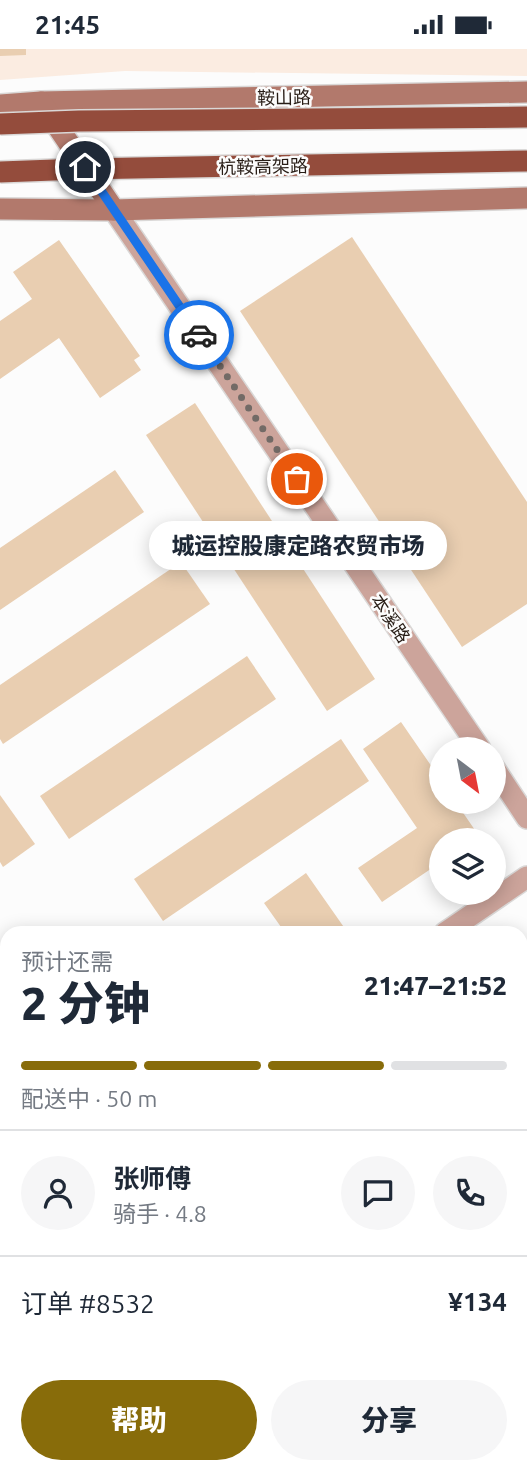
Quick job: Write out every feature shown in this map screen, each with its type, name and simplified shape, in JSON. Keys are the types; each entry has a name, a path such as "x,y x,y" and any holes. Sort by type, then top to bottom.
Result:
{"highway":[{"path":"0,124 527,117"},
{"name":"杭鞍高架路","path":"0,173 527,161"}],"main road":[{"name":"鞍山路","path":"0,106 41,102 527,92"},
{"path":"41,102 114,210"},
{"path":"0,209 114,210 527,198"}],"street":[{"name":"本溪路","path":"114,210 472,737"},
{"path":"506,786 527,818"},
{"path":"455,926 527,877"}],"shaded area":[{"path":"0,49 527,49 527,76 125,71 0,80"}],"building":[{"path":"0,49 26,49 26,55 0,56"},
{"path":"352,237 527,502 527,604 462,647 240,311"},
{"path":"59,240 140,356 134,360 141,370 100,398 59,338 0,379 0,321 32,299 13,272"},
{"path":"195,403 375,679 327,711 146,435"},
{"path":"115,470 144,512 0,610 0,548"},
{"path":"181,562 210,604 3,744 0,739 0,685"},
{"path":"247,656 276,699 69,839 40,796"},
{"path":"401,722 429,763 429,814 464,814 474,828 429,828 429,870 382,902 358,868 417,828 363,749"},
{"path":"341,739 369,781 163,921 134,879"},
{"path":"0,795 35,844 3,867 0,862"},
{"path":"306,873 343,926 280,926 264,903"}],"way so far":[{"path":"199,335 297,479"}],"place":[{"name":"城运控股康定路农贸市场","path":"297,479"}],"route":[{"path":"85,167 199,335"}]}
